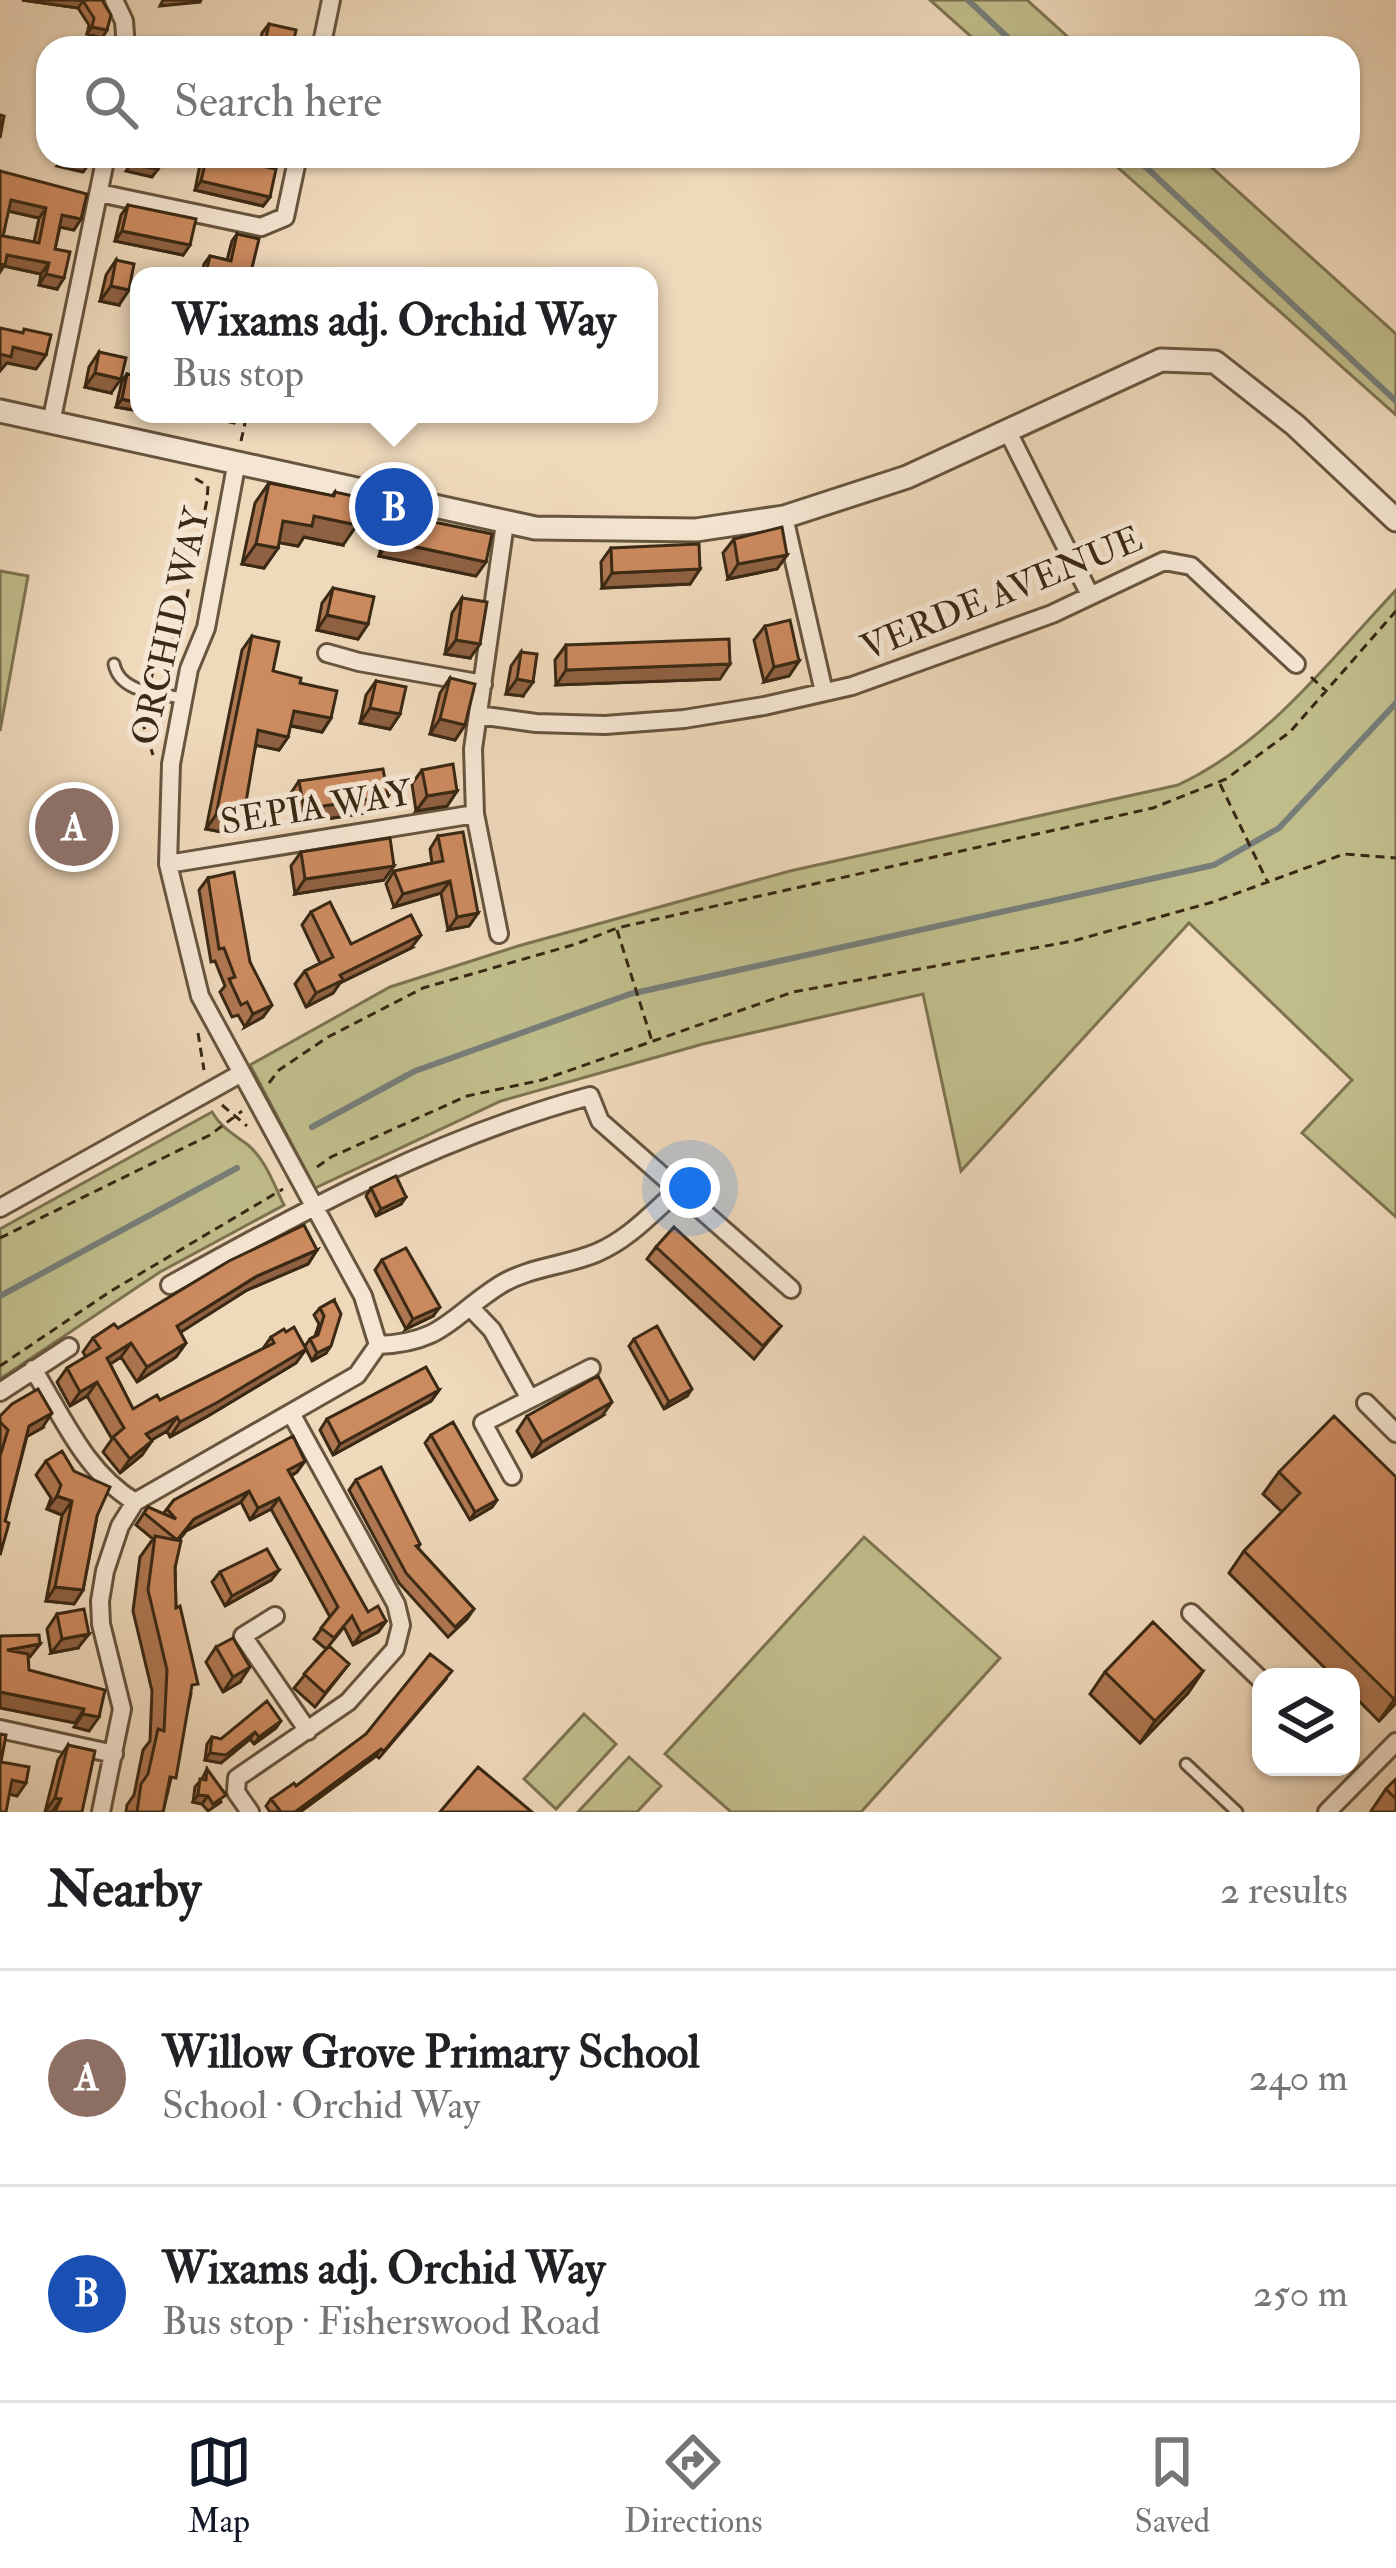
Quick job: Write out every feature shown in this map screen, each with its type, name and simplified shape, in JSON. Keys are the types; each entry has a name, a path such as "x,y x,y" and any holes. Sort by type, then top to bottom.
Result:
{"street":[{"path":"115,0 125,36"},
{"path":"324,36 332,0"},
{"path":"51,423 103,168"},
{"path":"99,189 262,227 285,217 295,168"},
{"path":"0,411 535,529 696,530 784,517 907,477 1161,360 1215,362 1294,425 1396,520"},
{"path":"1007,430 1090,596"},
{"name":"ORCHID WAY","path":"237,461 206,628 182,698 167,797 168,863 200,996 363,1296 379,1345"},
{"path":"784,517 824,692"},
{"path":"499,934 476,814 473,749 505,523"},
{"name":"VERDE AVENUE","path":"478,715 536,723 605,724 684,718 824,692 884,678 1090,596 1164,561 1192,566 1297,664"},
{"path":"327,653 483,684"},
{"name":"SEPIA WAY","path":"168,863 476,814"},
{"path":"0,1208 241,1074"},
{"path":"170,1285 311,1206 455,1141 590,1096 600,1121 790,1289"},
{"path":"101,1812 122,1709 101,1624 100,1600 112,1546 135,1502 357,1375 379,1345 423,1340 501,1284 595,1254 625,1238 677,1191"},
{"path":"471,1308 492,1330 530,1399"},
{"path":"0,1393 69,1347"},
{"path":"512,1476 483,1423 591,1368"},
{"path":"34,1369 86,1460 112,1488 135,1502"},
{"path":"1366,1403 1396,1433"},
{"path":"250,1812 236,1792 237,1778 348,1702 395,1649 401,1625 396,1604 292,1415"},
{"path":"1191,1612 1252,1672"},
{"path":"275,1616 243,1636 308,1731"},
{"path":"0,1729 115,1754"},
{"path":"1360,1768 1396,1742"},
{"path":"1327,1812 1352,1776"}],"lane":[{"path":"114,664 114,672 125,685 182,698"},
{"path":"1186,1765 1238,1812"}],"path":[{"path":"237,461 245,423"},
{"path":"0,1238 210,1135 256,1101 279,1070 328,1037 423,988 616,928 1153,808 1219,782 1290,732 1396,611"},
{"path":"1297,664 1326,691"},
{"path":"1219,782 1268,883"},
{"path":"0,1366 111,1291 331,1157 467,1096 542,1079 793,992 1073,941 1268,883 1344,854 1396,858"},
{"path":"616,928 652,1042"}],"shaded area":[{"path":"930,0 1027,0 1067,36 970,36"},
{"path":"1118,168 1212,168 1396,334 1396,415"},
{"path":"0,571 28,576 0,731"},
{"path":"1396,590 1396,1217 1302,1133 1352,1080 1189,923 961,1171 923,994 703,1044 501,1101 315,1188 250,1065 390,987 518,946 790,871 1178,785 1269,724"},
{"path":"212,1112 260,1158 284,1205 160,1272 0,1379 0,1229"},
{"path":"864,1537 1000,1658 861,1812 731,1812 665,1754"},
{"path":"584,1714 616,1744 556,1809 524,1779"},
{"path":"629,1757 661,1786 637,1812 578,1812"}],"building":[{"path":"77,0 102,0 111,15 107,30 92,27 94,18 83,1"},
{"path":"269,24 296,30 295,36 266,36"},
{"path":"204,168 276,169 270,197 201,181"},
{"path":"0,171 87,194 81,219 62,215 55,249 70,252 64,278 46,274 49,263 7,255 5,265 0,264","holes":["11,200 46,208 39,243 3,236"]},
{"path":"128,205 196,219 190,245 122,231"},
{"path":"237,234 259,239 252,267 207,267 210,256 231,261"},
{"path":"116,260 134,264 129,290 111,286"},
{"path":"0,328 51,335 46,355 13,347 11,357 0,354"},
{"path":"99,352 126,358 121,379 95,373"},
{"path":"127,374 130,375 130,401 122,399"},
{"path":"269,483 362,498 357,525 314,516 312,526 283,521 278,548 256,544"},
{"path":"395,514 492,534 486,562 389,541"},
{"path":"782,527 787,555 738,564 734,539"},
{"path":"699,544 700,569 612,573 611,548"},
{"path":"333,588 374,597 368,624 327,615"},
{"path":"462,598 487,602 480,644 456,640"},
{"path":"790,620 799,661 774,667 765,626"},
{"path":"252,636 279,642 273,671 337,691 331,718 294,711 288,737 258,730 243,820 216,815"},
{"path":"729,639 730,664 566,670 566,645"},
{"path":"521,652 537,654 533,682 517,679"},
{"path":"450,678 475,684 465,725 440,719"},
{"path":"376,681 406,687 400,714 370,708"},
{"path":"453,764 457,791 427,796 422,770"},
{"path":"383,769 388,796 304,809 299,781"},
{"path":"463,832 478,913 457,917 450,881 403,894 394,871 443,861 438,836"},
{"path":"390,838 394,866 305,879 301,852"},
{"path":"234,872 250,962 272,1005 253,1014 247,1002 241,1005 229,979 235,977 224,948 219,949 208,878"},
{"path":"330,902 351,944 411,915 421,935 340,975 343,980 316,993 305,971 333,957 311,912"},
{"path":"396,1176 406,1197 381,1209 371,1188"},
{"path":"304,1225 317,1250 257,1276 177,1326 186,1343 147,1367 131,1343 107,1358 133,1409 274,1343 271,1337 284,1329 294,1327 306,1349 218,1402 146,1434 152,1441 130,1459 113,1437 124,1428 97,1382 80,1392 67,1368 100,1348 93,1338 114,1324 118,1328 229,1261"},
{"path":"674,1227 781,1326 763,1346 656,1247"},
{"path":"406,1248 440,1307 413,1319 382,1260"},
{"path":"334,1300 341,1314 331,1346 317,1353 310,1339 318,1335 324,1316 320,1308"},
{"path":"657,1326 692,1389 669,1402 634,1339"},
{"path":"426,1367 439,1390 340,1444 327,1419"},
{"path":"598,1376 612,1402 542,1442 527,1416"},
{"path":"38,1389 52,1413 29,1426 0,1555 0,1456 8,1430 0,1416"},
{"path":"1334,1416 1396,1477 1394,1699 1244,1551 1300,1493 1279,1472"},
{"path":"453,1422 497,1500 475,1512 431,1435"},
{"path":"293,1436 305,1461 288,1470 368,1612 378,1606 386,1621 361,1634 352,1616 334,1638 321,1628 338,1607 279,1498 258,1508 249,1491 194,1519 177,1540 144,1513 148,1507 176,1519 167,1509 174,1500"},
{"path":"62,1451 74,1471 110,1487 97,1516 83,1590 55,1587 72,1501 57,1496 61,1485 46,1461"},
{"path":"381,1467 420,1544 416,1546 474,1609 455,1627 406,1573 356,1480"},
{"path":"155,1536 181,1541 175,1568 176,1608 180,1606 198,1684 192,1685 176,1778 170,1777 163,1812 137,1812 158,1729 164,1731 167,1670 148,1590"},
{"path":"267,1549 279,1570 232,1596 220,1572"},
{"path":"84,1609 89,1634 62,1639 57,1614"},
{"path":"1153,1622 1203,1671 1155,1721 1105,1672"},
{"path":"39,1635 40,1644 7,1650 28,1654 29,1670 105,1690 99,1717 83,1714 84,1709 0,1692 0,1636"},
{"path":"233,1638 250,1667 233,1677 216,1647"},
{"path":"329,1646 349,1664 325,1693 304,1674"},
{"path":"430,1654 452,1671 384,1751 295,1812 281,1812 271,1799 366,1734"},
{"path":"267,1701 281,1721 259,1737 255,1732 226,1755 210,1753 212,1737 221,1739"},
{"path":"0,1734 6,1735 1,1762 29,1767 26,1783 12,1780 6,1812 0,1812"},
{"path":"68,1745 95,1751 82,1812 55,1812"},
{"path":"478,1767 532,1812 440,1812"},
{"path":"207,1769 226,1795 213,1804 208,1796 198,1795"},
{"path":"1396,1779 1396,1799 1386,1789"}],"waterway":[{"path":"968,0 1006,36"},
{"path":"1147,168 1396,401"},
{"path":"312,1127 415,1071 630,994 1214,865 1279,828 1396,703"},
{"path":"0,1296 237,1168"}],"place":[{"name":"Wixams adj. Orchid Way","path":"394,507"},
{"name":"Willow Grove Primary School","path":"74,827"}]}
